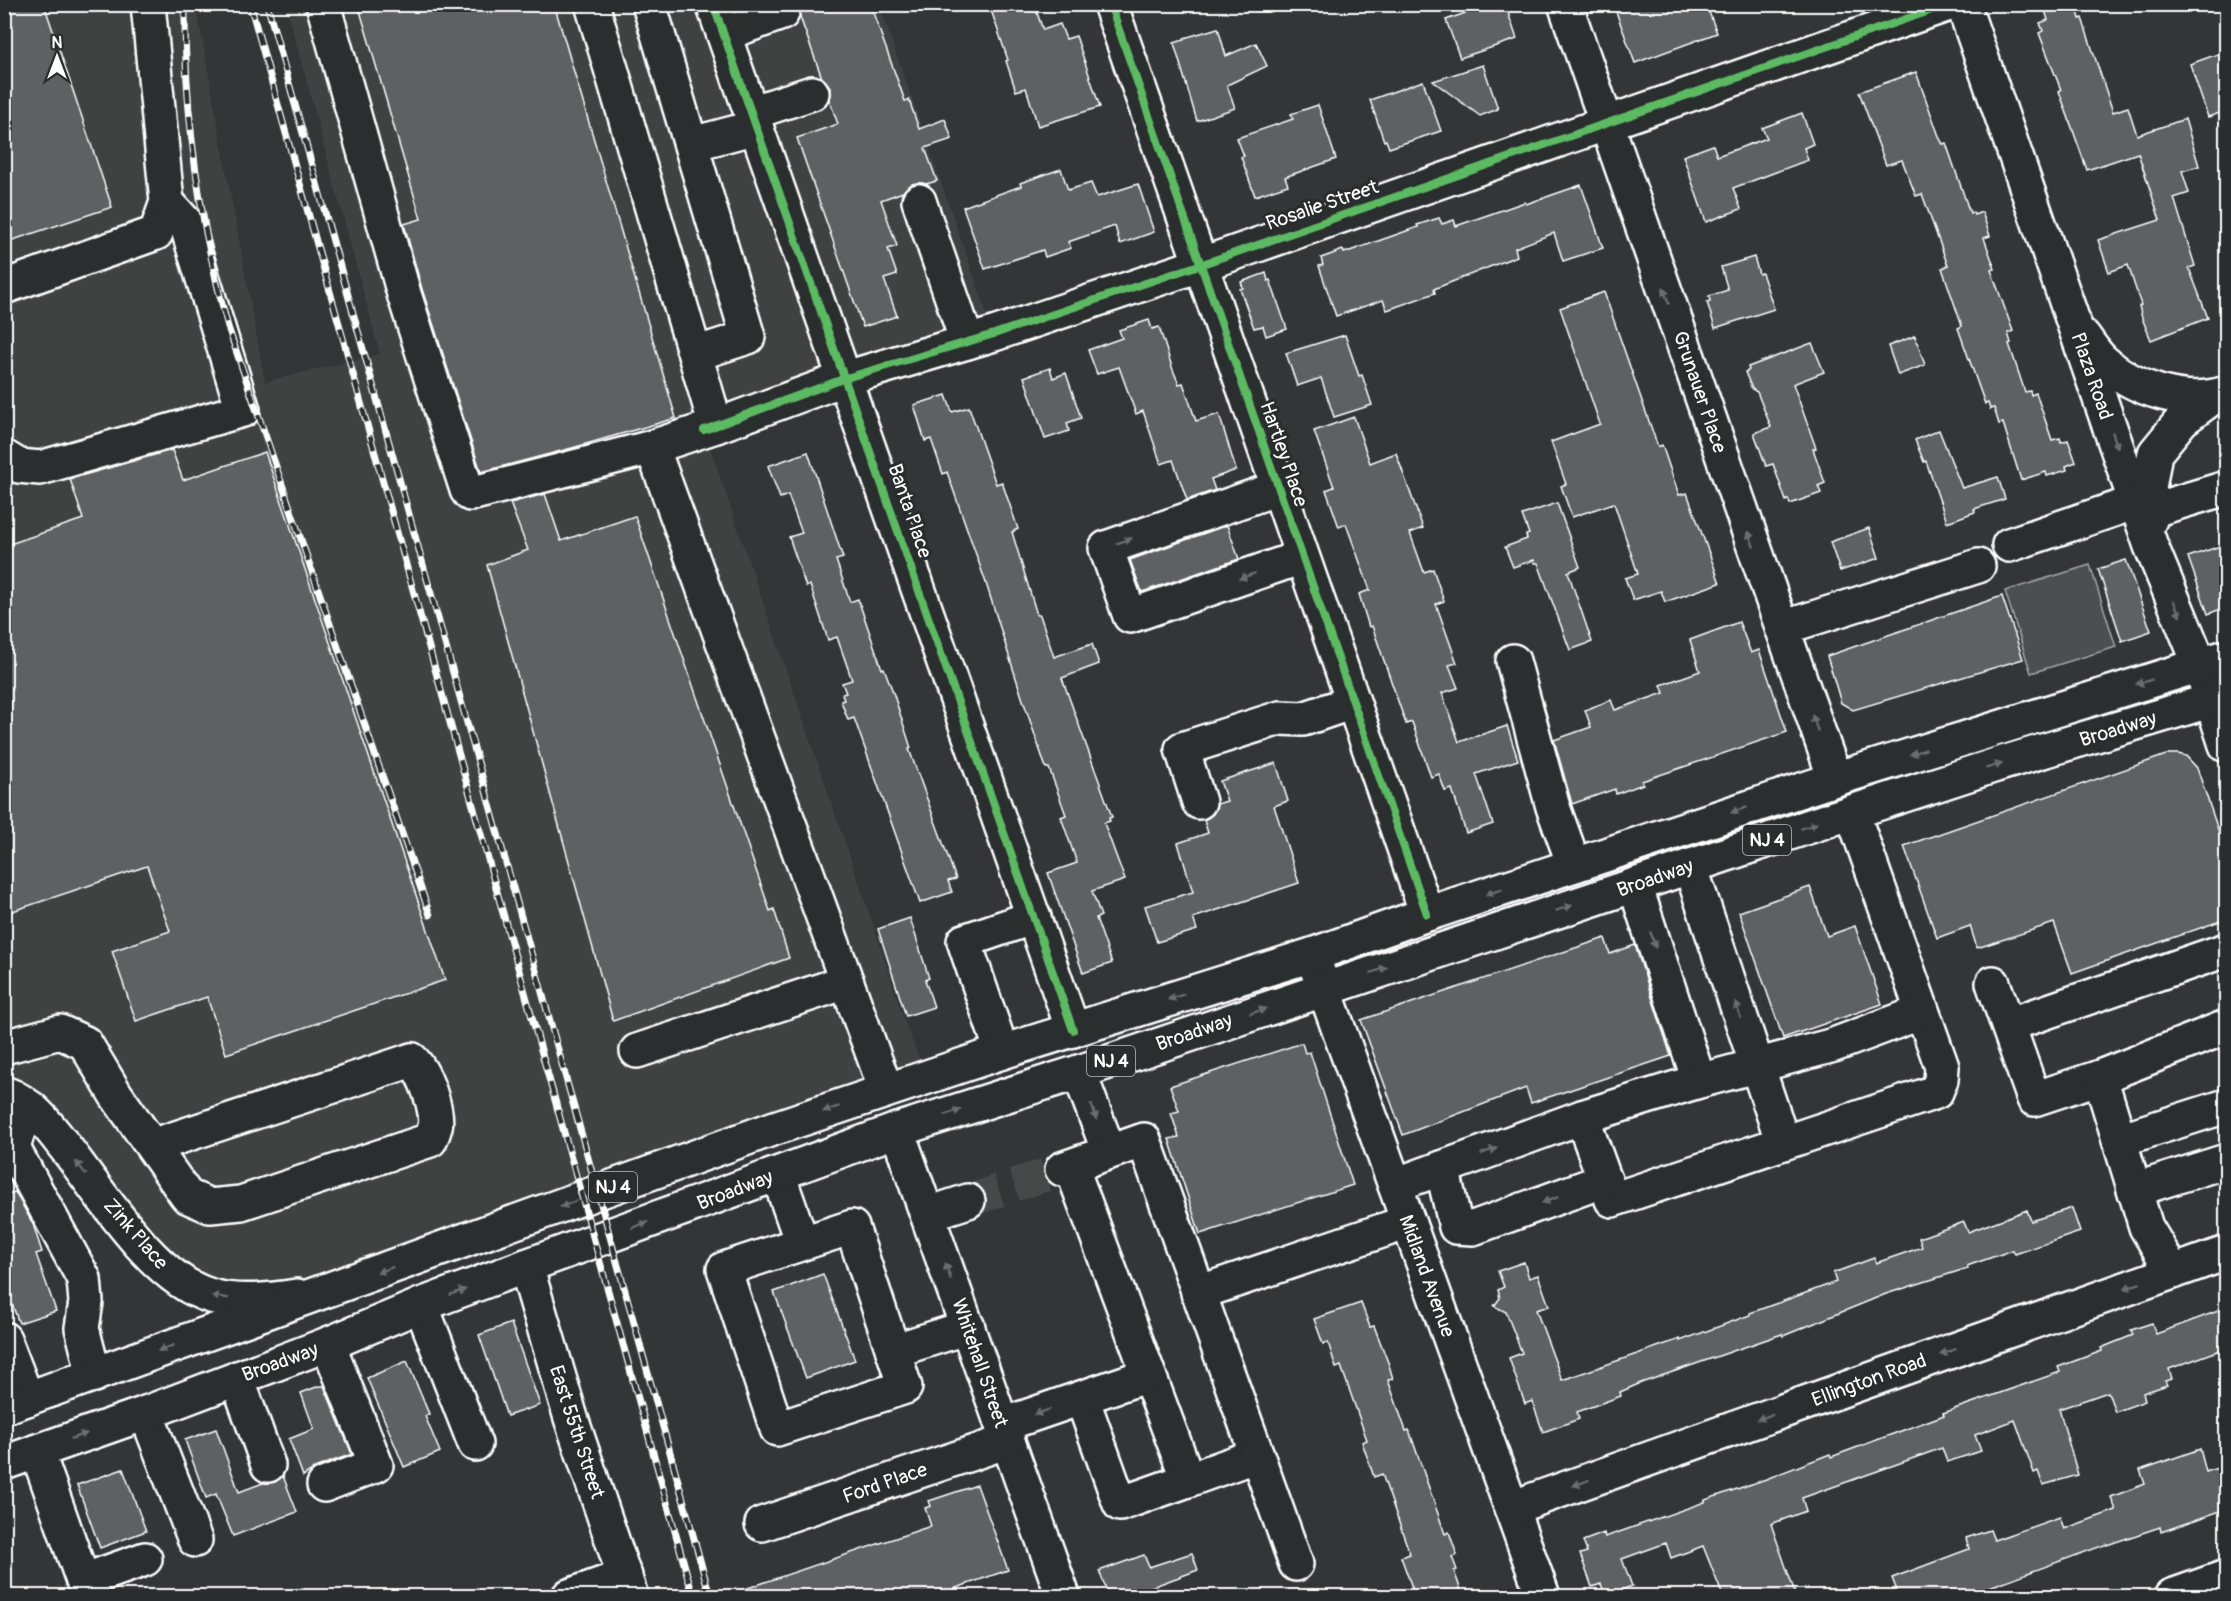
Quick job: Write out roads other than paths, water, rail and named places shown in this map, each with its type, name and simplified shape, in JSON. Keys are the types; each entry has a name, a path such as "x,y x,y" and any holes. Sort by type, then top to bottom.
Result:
{"street":[{"path":"4,287 156,233 167,202 148,4"},
{"name":"Rosalie Street","path":"322,4 404,294 470,494 652,447 710,428 846,378 967,342 1200,265 1949,4"},
{"path":"592,4 695,354 710,428"},
{"path":"649,4 748,337 695,354"},
{"name":"Hartley Place","path":"1110,4 1427,914"},
{"name":"Grunauer Place","path":"1565,4 1835,779"},
{"name":"Plaza Road","path":"1963,4 2074,326 2143,507"},
{"path":"719,20 782,13"},
{"name":"Banta Place","path":"719,20 1073,1030"},
{"path":"692,144 754,120 812,93"},
{"path":"919,201 967,342"},
{"path":"4,457 19,466 40,468 243,410 186,223 167,202"},
{"path":"2074,326 2104,362 2133,382 2167,396 2222,399"},
{"path":"2222,399 2182,420 2156,453 2143,507 2151,546 2213,661 2226,745"},
{"path":"652,447 886,1090"},
{"path":"1278,488 1106,548 1109,558 1130,616 1302,557"},
{"path":"2010,545 2143,507 2226,488"},
{"path":"1782,628 1977,566"},
{"path":"1513,661 1553,807 1574,865"},
{"name":"Broadway","path":"16,1403 772,1129 886,1090 1312,955 1427,914 1835,779 2213,661"},
{"name":"Broadway","path":"4,1463 146,1413 328,1344 421,1305 897,1130 1079,1072 1852,812 1996,765 2219,698"},
{"path":"1199,802 1182,749 1280,718 1303,719 1353,702"},
{"path":"1582,1117 1612,1200 1936,1092 1941,1080 1942,1067 1852,812"},
{"path":"1690,866 1783,1143"},
{"path":"1635,885 1699,1081"},
{"path":"1002,1052 964,941 1034,917"},
{"path":"2008,1026 2226,950"},
{"name":"Midland Avenue","path":"1312,955 1543,1596"},
{"path":"638,1051 846,981"},
{"path":"1993,983 2034,1099 2100,1077 2226,1027"},
{"path":"1395,1185 1582,1117 1699,1081 1834,1045 1922,1012"},
{"path":"4,1047 60,1032 84,1043 116,1095 187,1196 210,1206 241,1203 430,1140 436,1125 433,1101 417,1065 412,1060 152,1146"},
{"path":"1079,1072 1109,1152"},
{"path":"2100,1077 2146,1227 2173,1272"},
{"name":"Zink Place","path":"4,1093 32,1109 50,1127 141,1246 184,1285 212,1296 243,1300 274,1299 340,1287"},
{"path":"2119,1140 2226,1106"},
{"path":"32,1109 18,1131 13,1148 84,1279 86,1302 82,1328 94,1374"},
{"name":"Whitehall Street","path":"897,1130 1063,1596"},
{"path":"1070,1174 1109,1152 1144,1140 1296,1564"},
{"path":"1070,1174 1151,1159"},
{"path":"2134,1190 2226,1161"},
{"path":"1442,1168 1456,1227 1473,1228 1605,1180"},
{"path":"778,1173 802,1243"},
{"path":"1070,1174 1188,1480"},
{"path":"928,1214 968,1201"},
{"path":"1198,1293 1408,1222"},
{"path":"852,1227 905,1387 777,1429 724,1269 802,1243 852,1227"},
{"name":"Ellington Road","path":"1511,1508 2226,1252"},
{"name":"East 55th Street","path":"526,1266 572,1418 628,1586"},
{"path":"421,1305 475,1444"},
{"path":"893,1351 968,1326"},
{"path":"4,1339 16,1403"},
{"path":"324,1485 376,1465 328,1344"},
{"name":"Ford Place","path":"762,1524 1005,1433 1082,1398 1148,1375"},
{"path":"237,1378 268,1465"},
{"path":"1082,1398 1120,1504 1257,1455"},
{"path":"146,1413 195,1540"},
{"path":"37,1451 83,1581 145,1559"},
{"path":"2172,1596 2226,1577"},
{"path":"569,1596 628,1586"}],"tunnel":[{"path":"968,1201 1062,1169"}],"railway":[{"path":"185,4 187,86 195,167 209,247 228,327 430,915"},
{"path":"250,4 693,1596"},
{"path":"267,4 710,1596"}]}
